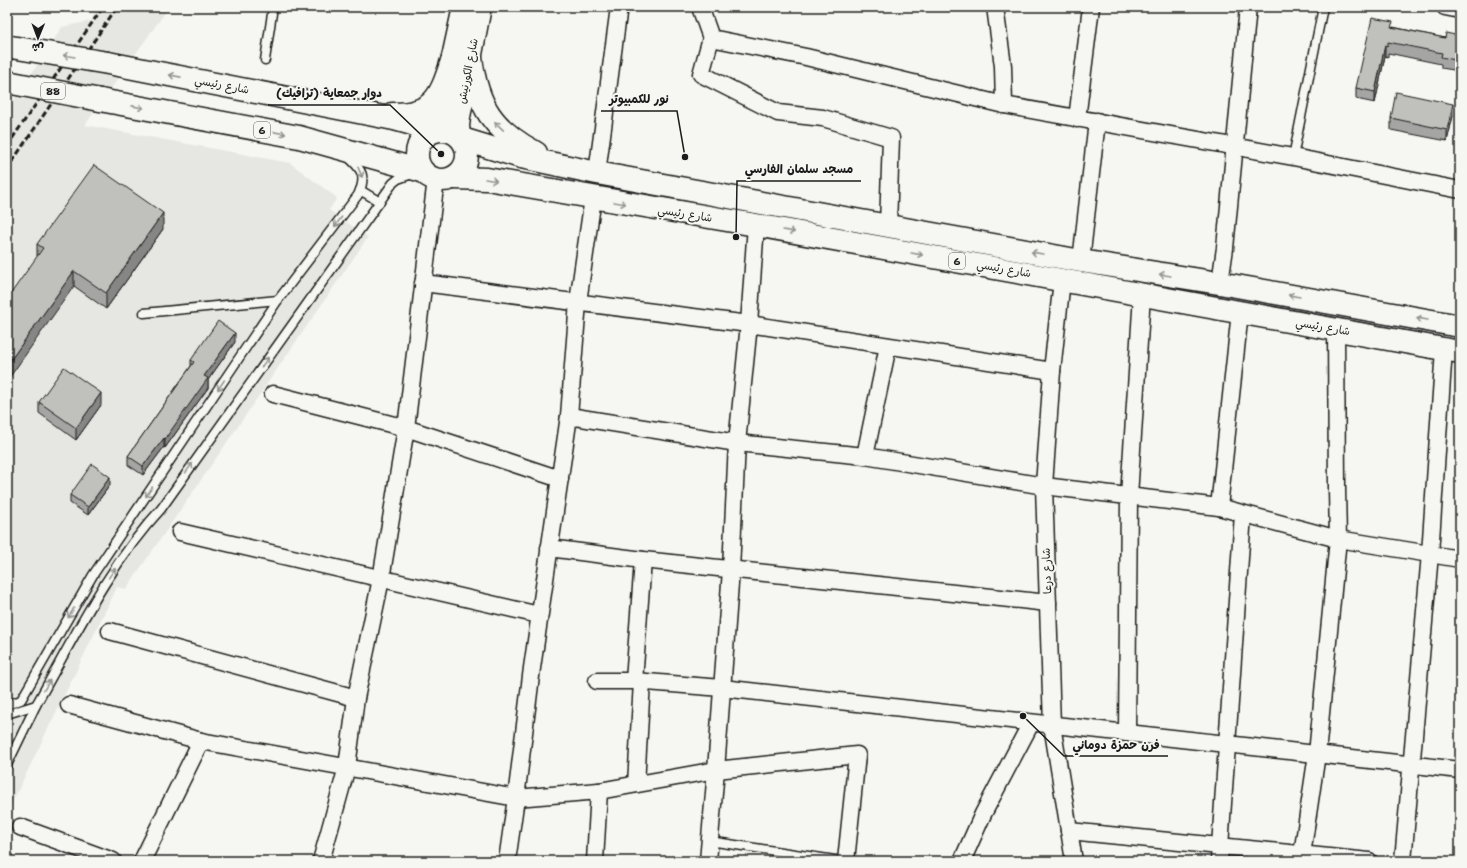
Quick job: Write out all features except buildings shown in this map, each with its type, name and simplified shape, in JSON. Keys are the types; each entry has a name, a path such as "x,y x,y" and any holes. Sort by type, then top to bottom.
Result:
{"main road":[{"name":"شارع الكورنيش","path":"461,137 459,122 464,7"},
{"name":"شارع الكورنيش","path":"433,131 462,58 480,7"},
{"name":"شارع رئيسي","path":"9,46 108,63 394,119 433,131"},
{"path":"352,111 398,114 421,111 439,96 462,58 475,79 481,100 488,114 496,124 520,145 541,156 568,167"},
{"name":"شارع رئيسي","path":"7,82 299,137 434,175 487,179 756,225 1452,350"},
{"path":"448,130 461,137 467,150 466,163 460,173 434,175 417,159 417,151 422,139 433,131 448,130"},
{"name":"شارع رئيسي","path":"461,137 521,157 597,173 1081,261 1223,284 1460,326"},
{"path":"1223,284 1231,311"}],"street":[{"path":"597,173 619,7"},
{"path":"700,7 711,38 701,74 778,114 823,118 891,138 888,226"},
{"path":"995,7 1004,66 1004,106"},
{"path":"1077,119 1091,7"},
{"path":"1223,284 1234,146 1248,7"},
{"path":"1445,7 1460,10"},
{"path":"711,38 806,57 1004,106 1293,156 1460,190"},
{"path":"1081,261 1097,121"},
{"path":"321,861 347,767 356,698 381,578 406,428 434,175"},
{"path":"506,861 516,798 532,668 569,416 578,302 593,198"},
{"path":"708,861 731,570 737,443 749,324 756,225"},
{"name":"شارع درعا","path":"1062,280 1052,371 1044,486 1052,725 1074,861"},
{"path":"423,283 749,324 1052,371"},
{"path":"1128,733 1129,496 1142,294"},
{"path":"1219,507 1231,311"},
{"path":"1302,858 1317,754 1338,539 1336,329"},
{"path":"865,456 888,346"},
{"path":"1403,861 1430,554 1452,350"},
{"path":"273,394 406,428 560,479"},
{"path":"569,416 737,443 865,456 1044,486 1219,507 1338,539 1460,559"},
{"path":"1219,854 1243,514"},
{"path":"180,532 540,615"},
{"path":"549,548 731,570 1048,603"},
{"path":"636,784 643,560"},
{"path":"110,631 356,698"},
{"path":"597,681 638,682 722,688 1460,770"},
{"path":"69,705 202,741 516,798 599,791 716,770 857,755 846,861"},
{"path":"962,861 983,814 1031,723"},
{"path":"142,861 202,741"},
{"path":"594,861 599,791"},
{"path":"20,827 113,861"},
{"path":"1069,832 1219,854 1369,861"}],"lane":[{"path":"265,60 273,7"},
{"path":"1293,156 1324,7"},
{"path":"7,705 21,700 93,575 278,300 360,190 363,176 360,169 348,157 325,144"},
{"path":"7,765 36,705 106,581 146,525 165,502 393,183 398,179 412,174 434,175"},
{"path":"360,190 380,202"},
{"path":"144,313 278,300"},
{"path":"7,714 36,705"},
{"path":"709,840 842,861"}],"shaded area":[{"path":"99,7 169,7 85,125 290,163 337,198 329,210 368,237 126,589 117,587 7,813 7,111 62,27 91,21"}],"railway":[{"path":"7,146 103,7"},
{"path":"7,169 117,7"}],"place":[{"name":"دوار جمعاية (ترافيك)","path":"441,154"},
{"name":"نور للكمبيوتر","path":"685,157"},
{"name":"مسجد سلمان الفارسي","path":"736,237"},
{"name":"فرن حمزة دوماني","path":"1023,716"}]}
